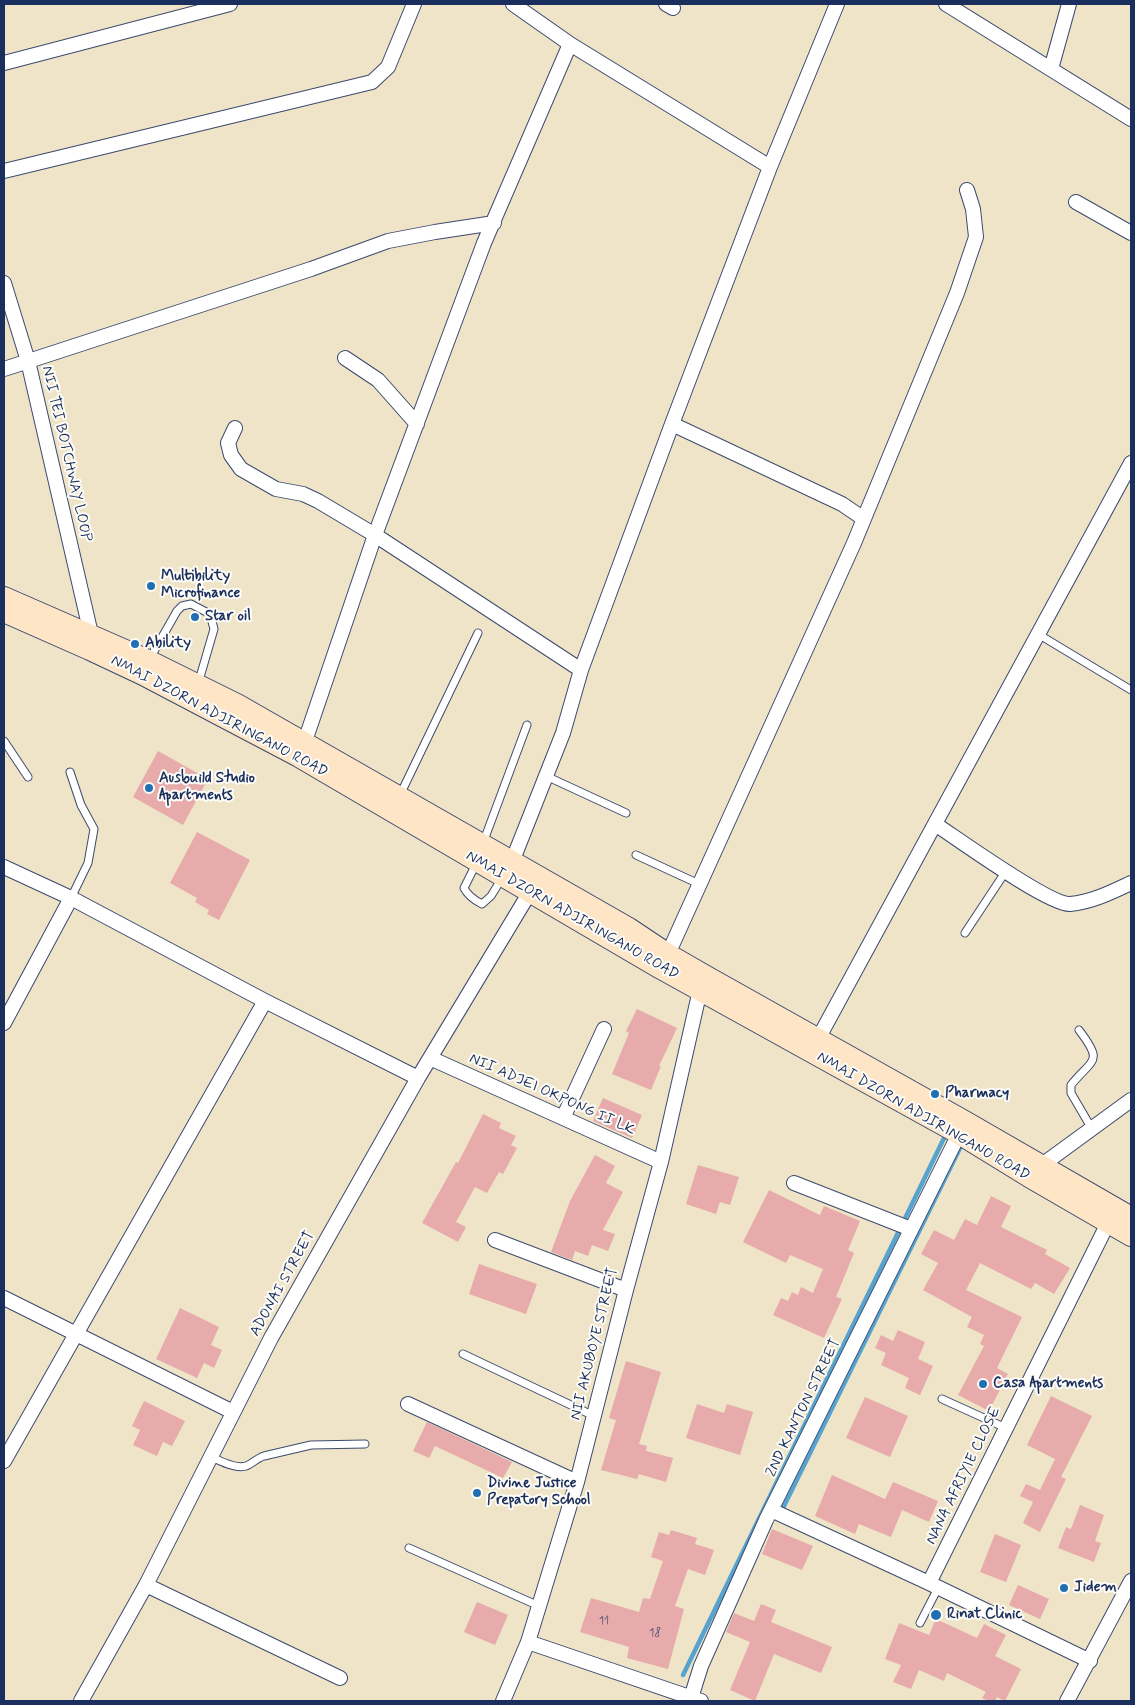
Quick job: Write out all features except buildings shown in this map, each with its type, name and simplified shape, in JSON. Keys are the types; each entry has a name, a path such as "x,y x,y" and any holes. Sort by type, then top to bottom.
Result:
{"main road":[{"name":"NMAI DZORN ADJIRINGANO ROAD","path":"4,597 148,660 237,704 399,798 480,854"},
{"name":"NMAI DZORN ADJIRINGANO ROAD","path":"4,612 90,650 220,714 508,869 624,936 700,990 810,1053 959,1134 1131,1236"},
{"name":"NMAI DZORN ADJIRINGANO ROAD","path":"508,869 530,892 624,936 668,954 964,1120 1131,1217"}],"street":[{"path":"4,63 230,4"},
{"path":"4,170 372,82 388,67 414,4"},
{"path":"513,4 570,44 770,167"},
{"path":"508,869 563,733 581,670 672,424 770,167 837,4"},
{"path":"946,4 1131,119"},
{"path":"1051,69 1069,4"},
{"path":"304,744 375,535 484,243 494,224 570,44"},
{"path":"668,954 864,519 957,293 976,237 973,209 967,190"},
{"path":"1076,202 1131,233"},
{"path":"4,369 311,269 388,241 434,232 494,224"},
{"name":"NII TEI BOTCHWAY LOOP","path":"4,283 28,361 91,634"},
{"path":"345,358 378,380 416,424"},
{"path":"672,424 842,504 864,519"},
{"path":"235,428 228,443 231,455 241,470 276,489 303,494 318,501 375,535 581,670"},
{"path":"818,1039 1038,634 1127,480 1131,463"},
{"path":"935,824 1036,890 1055,900 1068,904 1100,898 1131,883"},
{"path":"4,869 71,898 265,1001 418,1078"},
{"name":"ADONAI STREET","path":"81,1701 146,1585 271,1338 418,1078 530,892"},
{"path":"4,1024 71,898"},
{"name":"NII AKUBOYE STREET","path":"503,1701 528,1642 577,1482 661,1162 700,990"},
{"path":"4,1461 265,1001"},
{"path":"563,1118 604,1029"},
{"name":"NII ADJEI OKPONG II LK","path":"430,1058 661,1162"},
{"path":"1042,1166 1131,1100"},
{"name":"2ND KANTON STREET","path":"694,1700 701,1666 771,1510 959,1134"},
{"path":"794,1183 911,1229"},
{"name":"NANA AFRIYIE CLOSE","path":"933,1585 1006,1428 1108,1223"},
{"path":"495,1240 626,1290"},
{"path":"4,1298 233,1412"},
{"path":"408,1404 577,1482"},
{"path":"771,1510 933,1585 1090,1661"},
{"path":"1067,1701 1131,1581"},
{"path":"146,1585 340,1678"},
{"path":"528,1642 694,1700"}],"lane":[{"path":"148,660 176,610 191,604 210,614 214,629 198,684"},
{"path":"399,798 478,633"},
{"path":"1038,634 1131,690"},
{"path":"508,869 487,901 482,904 467,894 464,888 480,854 526,725"},
{"path":"4,740 28,777"},
{"path":"70,772 81,805 94,829 88,863 71,898"},
{"path":"546,776 626,813"},
{"path":"636,855 699,884"},
{"path":"965,933 1006,871"},
{"path":"1080,1030 1092,1046 1093,1062 1071,1085 1071,1093 1092,1128"},
{"path":"463,1354 594,1416"},
{"path":"942,1399 1006,1428"},
{"path":"211,1457 233,1466 248,1466 258,1458 311,1445 365,1444"},
{"path":"409,1548 539,1606"},
{"path":"920,1623 933,1585"}],"waterway":[{"path":"683,1675 947,1132"},
{"path":"783,1508 962,1144"}],"place":[{"name":"Multibility Microfinance","path":"151,586"},
{"name":"Star oil","path":"195,617"},
{"name":"Ability","path":"135,644"},
{"name":"Ausbuild Studio Apartments","path":"149,788"},
{"name":"Pharmacy","path":"935,1094"},
{"name":"Casa Apartments","path":"983,1384"},
{"name":"Divine Justice Prepatory School","path":"477,1493"},
{"name":"Jidem","path":"1064,1588"},
{"name":"Rinat Clinic","path":"936,1615"}]}
